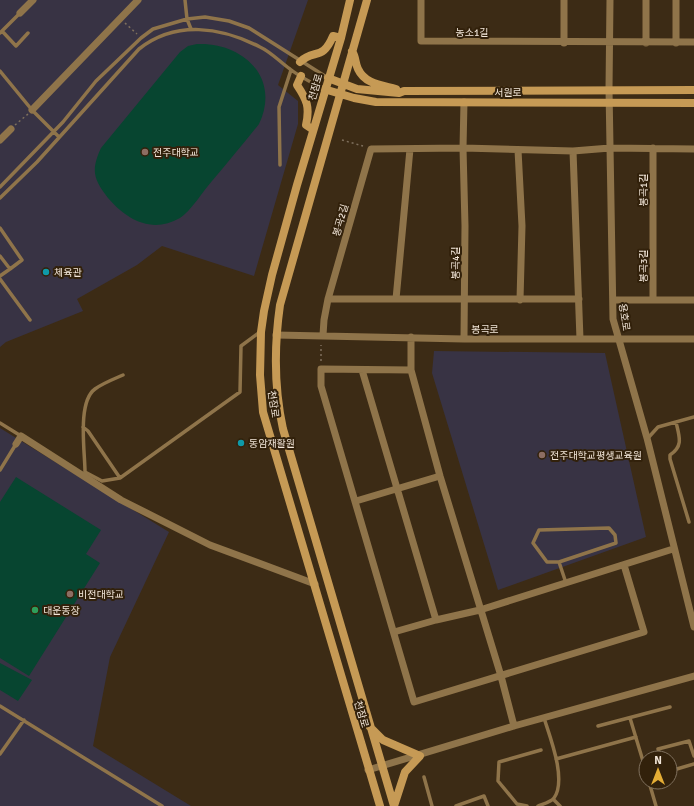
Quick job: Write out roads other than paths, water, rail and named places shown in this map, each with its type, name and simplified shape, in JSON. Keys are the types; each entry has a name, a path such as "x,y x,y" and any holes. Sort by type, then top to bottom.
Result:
{"street":[{"path":"20,13 33,0"},
{"path":"32,110 138,0"},
{"name":"천잠로","path":"350,0 341,38 312,129 272,275 261,332 260,375 263,412 315,584 368,770 380,806"},
{"name":"천잠로","path":"367,0 280,305 276,335 276,385 284,429 394,806"},
{"name":"농소1길","path":"421,0 422,41 610,43 694,42"},
{"path":"564,0 564,42"},
{"name":"용호로","path":"610,0 609,89 613,319 647,438 673,549 694,627"},
{"path":"646,0 646,43"},
{"path":"676,0 676,43"},
{"path":"300,62 306,56 319,55 329,46 333,36 341,38"},
{"path":"352,51 356,58 358,68 368,81 404,91"},
{"path":"301,76 297,85 307,100 308,116 306,125 312,129"},
{"name":"서원로","path":"328,78 357,89 398,93 404,91 609,89 694,90"},
{"name":"서원로","path":"324,89 376,102 694,102"},
{"path":"463,148 464,102"},
{"path":"0,140 11,129"},
{"path":"396,299 410,149 463,148 573,150 610,148 694,148"},
{"name":"봉곡4길","path":"463,148 465,226 464,340"},
{"name":"봉곡1길","path":"653,148 653,231"},
{"name":"봉곡2길","path":"323,335 328,299 371,149 410,149"},
{"path":"518,150 522,226 520,300"},
{"path":"573,150 580,339"},
{"name":"봉곡3길","path":"653,231 653,300"},
{"path":"328,299 579,299"},
{"path":"613,300 694,300"},
{"name":"봉곡로","path":"276,335 411,337 464,340 694,339"},
{"path":"411,337 411,370 440,476 501,676 514,726"},
{"path":"411,370 321,369 321,386 414,702 644,632 624,565"},
{"path":"362,370 436,620"},
{"path":"16,444 21,436 87,476 121,500 210,545 315,584"},
{"path":"356,501 440,476"},
{"path":"394,632 436,620 480,610 673,549"},
{"path":"368,770 420,756 514,726 694,676"},
{"path":"370,727 383,740 420,756"},
{"path":"394,806 405,772 420,756"}],"lane":[{"path":"185,0 187,19 191,29"},
{"path":"20,13 1,32 16,46 28,33"},
{"path":"0,187 53,132 96,81 141,38 153,29 187,19 205,17 229,21 249,28 300,62 328,78"},
{"path":"0,198 37,162 140,49 154,40 191,29 204,29 228,33 262,47 291,70 324,89"},
{"path":"280,165 279,108 291,70"},
{"path":"0,71 32,110 59,137"},
{"path":"0,228 22,260 0,278 30,320"},
{"path":"0,256 10,269"},
{"path":"123,375 94,389 85,405 82,427 85,472 87,476 102,481 120,478 240,392 241,346 261,332"},
{"path":"647,438 658,427 694,417"},
{"path":"676,422 681,443 677,451 670,455 670,459 689,522"},
{"path":"0,423 21,436"},
{"path":"82,427 88,431 120,478"},
{"path":"0,470 16,444"},
{"path":"609,528 615,535 616,543 559,562 547,562 533,543 539,530 609,528"},
{"path":"559,562 566,583"},
{"path":"0,706 162,806"},
{"path":"598,726 670,707"},
{"path":"538,806 553,799 559,789 556,759 544,718"},
{"path":"630,718 640,750"},
{"path":"0,754 24,720"},
{"path":"556,759 636,737"},
{"path":"658,750 690,741 694,756"},
{"path":"517,804 498,781 499,762 541,750"},
{"path":"678,769 694,764"},
{"path":"424,777 432,806"},
{"path":"651,790 656,806"},
{"path":"456,806 484,796 488,806"},
{"path":"553,799 560,806"},
{"path":"512,806 517,804 528,806"}],"place":[{"name":"전주대학교","path":"145,152"},
{"name":"체육관","path":"46,272"},
{"name":"동암재활원","path":"241,443"},
{"name":"전주대학교평생교육원","path":"542,455"},
{"name":"비전대학교","path":"70,594"},
{"name":"대운동장","path":"35,610"}]}
